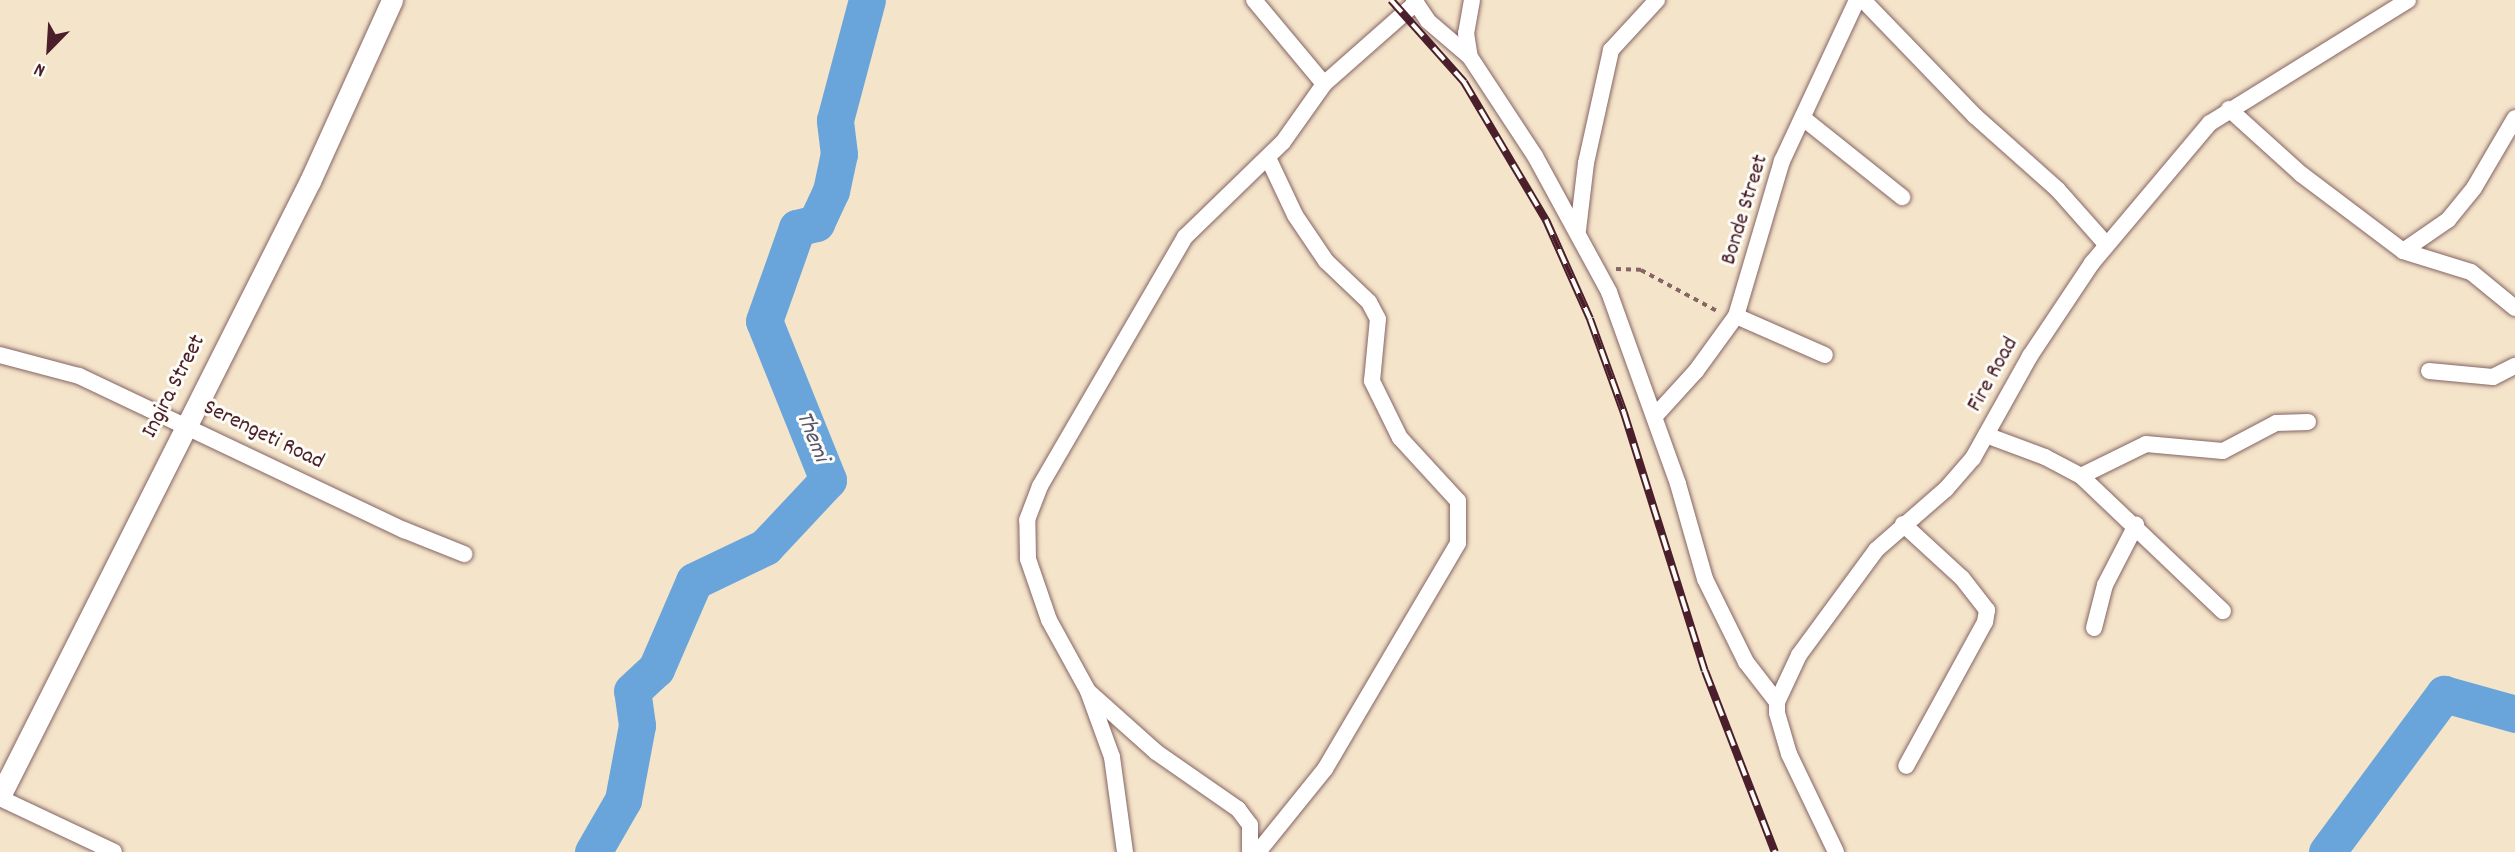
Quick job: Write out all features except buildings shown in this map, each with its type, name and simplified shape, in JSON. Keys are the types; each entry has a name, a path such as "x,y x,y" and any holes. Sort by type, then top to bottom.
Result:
{"street":[{"name":"Ingira Street","path":"0,797 185,424 310,181 383,27 392,0"},
{"path":"1254,0 1324,84"},
{"path":"1470,57 1466,33 1472,0"},
{"path":"1578,230 1586,163 1611,50 1657,0"},
{"name":"Bonde Street","path":"1655,416 1696,372 1735,318 1773,184 1857,0"},
{"path":"1863,0 1975,116 2057,190 2106,244"},
{"name":"Fire Road","path":"1777,702 1788,671 1805,645 1876,551 1960,475 2047,329 2106,244 2210,123 2408,0"},
{"path":"1125,852 1112,757 1088,691 1041,595 1028,559 1027,520 1040,486 1185,237 1268,158 1324,84 1415,2 1437,29 1470,57 1578,230 1609,292 1655,416 1705,579 1746,662 1777,702 1789,754 1836,852"},
{"path":"2229,109 2301,174 2403,251 2470,272 2515,308"},
{"path":"1803,118 1902,197"},
{"path":"2403,251 2448,220 2474,188 2515,118"},
{"path":"1258,852 1325,769 1458,543 1458,501 1401,438 1372,381 1378,319 1369,302 1318,249 1295,215 1268,158"},
{"path":"1735,318 1825,355"},
{"name":"Serengeti Road","path":"0,355 79,376 404,530 464,554"},
{"path":"2429,370 2493,377 2515,366"},
{"path":"2081,477 2146,444 2223,451 2276,424 2308,422"},
{"path":"1986,435 2045,457 2081,477 2136,525 2223,611"},
{"path":"1903,524 1962,578 1987,610 1985,622 1906,766"},
{"path":"2094,628 2105,585 2136,525"},
{"path":"1088,691 1156,752 1238,809 1250,825 1250,852"},
{"path":"0,797 114,852"}],"path":[{"path":"1612,266 1621,271 1641,270 1735,318"}],"waterway":[{"name":"Themi","path":"593,852 623,800 637,725 632,691 656,669 694,581 765,547 828,480 764,321 797,228 816,223 831,191 839,154 835,120 867,0"},
{"path":"2327,852 2444,694 2515,714"}],"railway":[{"path":"1391,0 1464,82 1546,220 1590,319 1624,413 1705,671 1775,852"}]}
